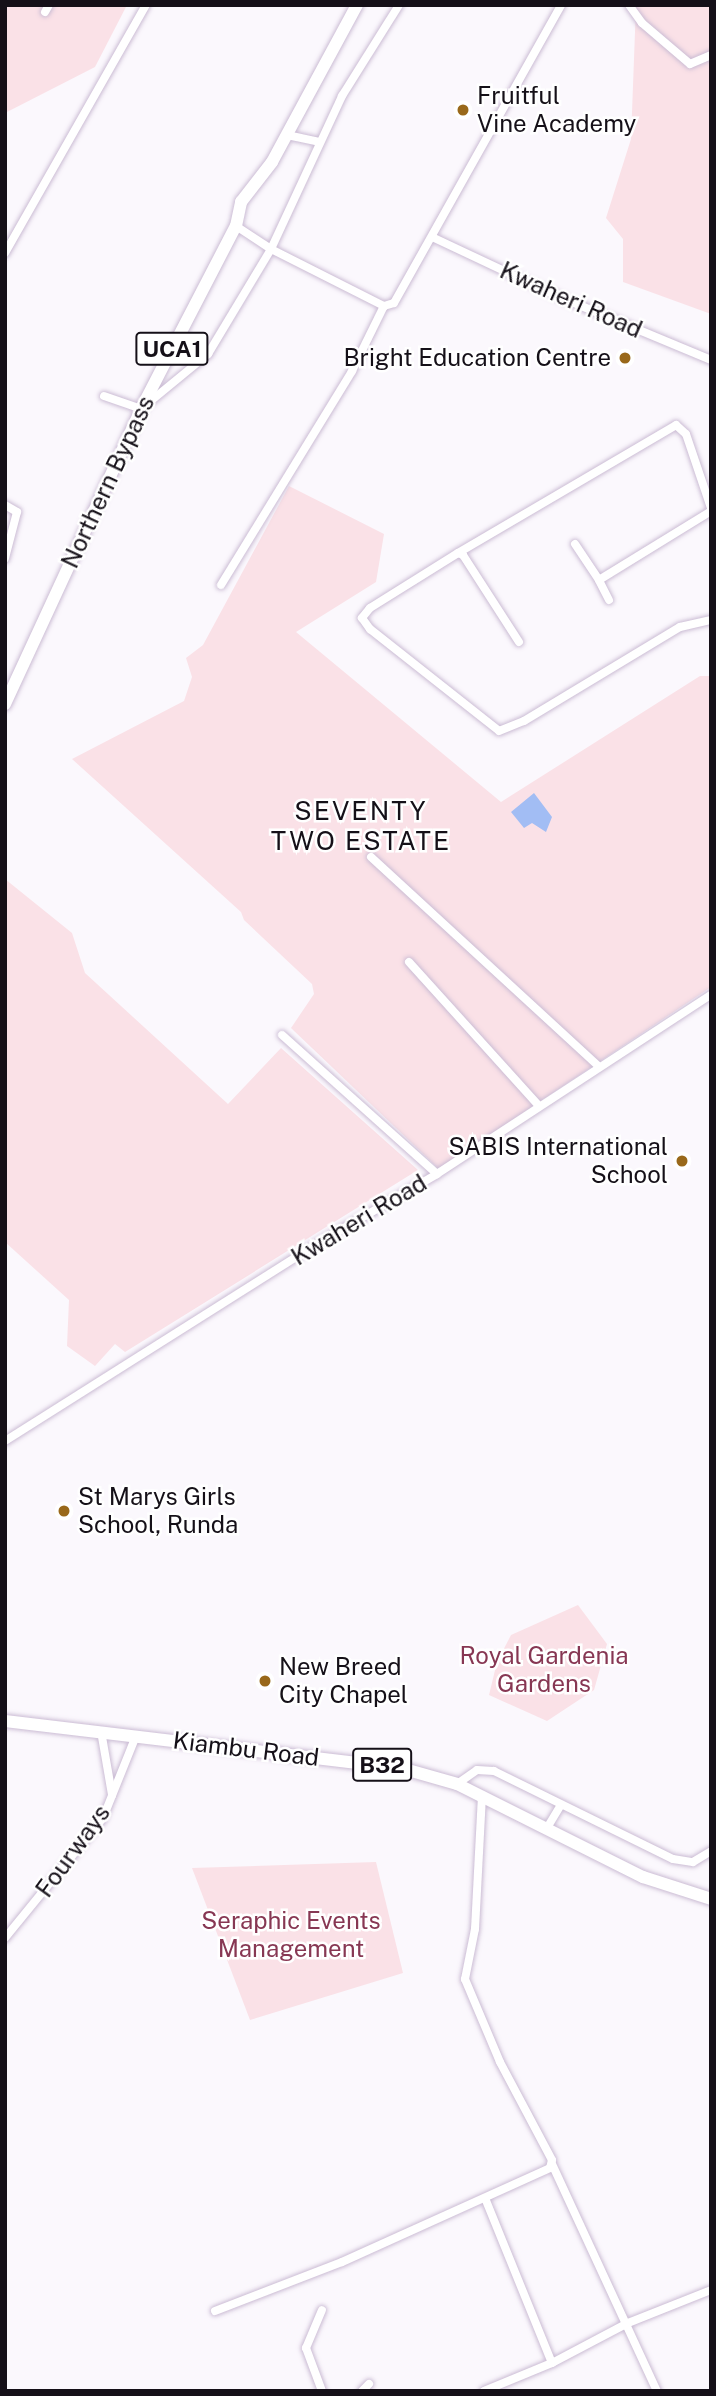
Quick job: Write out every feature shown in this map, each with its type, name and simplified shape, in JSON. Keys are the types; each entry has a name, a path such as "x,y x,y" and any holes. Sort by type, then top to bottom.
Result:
{"main road":[{"name":"Northern Bypass","path":"5,704 141,410 236,226 241,202 287,135 357,5"},
{"name":"Kiambu Road","path":"5,1721 394,1766 457,1784 643,1877 711,1899"}],"street":[{"path":"5,253 146,5"},
{"path":"104,397 141,410 208,354 271,249 319,142 399,5"},
{"path":"221,585 352,372 384,306 399,297 561,5"},
{"path":"629,5 642,23 690,64 711,55"},
{"path":"287,135 319,142"},
{"path":"236,226 271,249 384,306"},
{"name":"Kwaheri Road","path":"432,237 555,295 711,360"},
{"path":"599,580 711,510 686,434 676,425 370,607 363,621 495,730 524,721 680,627 711,620"},
{"path":"5,505 17,512 5,558"},
{"path":"575,544 609,600"},
{"path":"457,553 463,555 519,642"},
{"path":"371,857 598,1066"},
{"path":"409,962 539,1106"},
{"name":"Kwaheri Road","path":"5,1441 313,1247 438,1174 598,1066 711,995"},
{"path":"282,1035 438,1174"},
{"name":"Fourways","path":"101,1731 112,1795"},
{"name":"Fourways","path":"5,1938 103,1818 136,1736"},
{"path":"457,1784 477,1770 494,1771 560,1806 673,1859 693,1862 711,1851"},
{"path":"482,1795 475,1929 465,1979 500,2062 552,2164 581,2234 628,2323 657,2391"},
{"path":"547,1828 560,1806"},
{"path":"215,2311 342,2262 552,2164"},
{"path":"485,2197 551,2363"},
{"path":"484,2391 551,2363 628,2323 710,2292"},
{"path":"321,2391 306,2348 322,2310"},
{"path":"362,2391 369,2384"}],"green space":[{"path":"5,5 127,5 95,67 5,113"},
{"path":"636,5 711,5 711,314 623,282 623,239 606,218 631,139"},
{"path":"289,486 384,534 376,582 296,632 501,802 700,676 711,676 711,987 439,1169 291,1028 314,994 312,984 244,920 241,912 72,759 184,701 192,677 186,658 203,645"},
{"path":"5,879 72,933 85,973 228,1104 281,1048 418,1170 125,1352 115,1344 95,1366 67,1346 69,1300 5,1242"},
{"name":"Royal Gardenia Gardens","path":"578,1605 607,1644 594,1690 547,1721 489,1695 497,1662 511,1635"},
{"name":"Seraphic Events Management","path":"376,1862 403,1973 250,2020 192,1868"}],"water":[{"path":"534,793 552,817 546,832 532,823 524,828 511,812"}],"place":[{"name":"Fruitful Vine Academy","path":"463,110"},
{"name":"Bright Education Centre","path":"625,358"},
{"name":"SABIS International School","path":"682,1161"},
{"name":"St Marys Girls School, Runda","path":"64,1511"},
{"name":"New Breed City Chapel","path":"265,1681"}],"district":[{"name":"SEVENTY TWO ESTATE","path":"361,826"}]}
